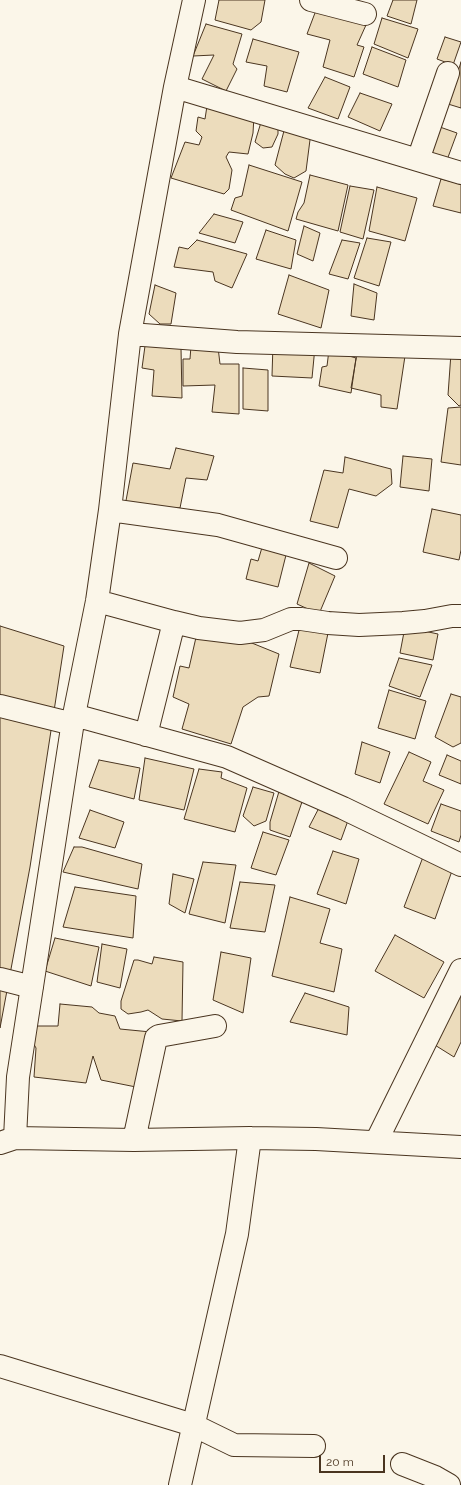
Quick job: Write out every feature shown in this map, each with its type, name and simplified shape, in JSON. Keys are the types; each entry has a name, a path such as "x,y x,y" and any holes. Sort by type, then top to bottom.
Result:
{"street":[{"path":"194,0 175,87 130,334 110,510 97,601 73,719 8,1141 250,1138 316,1139 461,1146"},
{"path":"311,0 365,14"},
{"path":"418,160 448,73"},
{"path":"175,87 461,173"},
{"path":"130,334 237,342 461,348"},
{"path":"110,510 218,525 336,558"},
{"path":"97,601 199,628 240,633 264,630 291,619 306,619 328,623 359,625 403,624 452,616 461,616"},
{"path":"146,735 174,622"},
{"path":"0,706 73,719 146,735 227,757 343,808 461,865"},
{"path":"376,1142 461,970"},
{"path":"0,979 32,987"},
{"path":"134,1140 156,1038 159,1036 215,1026"},
{"path":"180,1485 238,1234 250,1138"},
{"path":"0,1366 193,1425 234,1445 314,1446"},
{"path":"402,1464 435,1477 449,1485"}],"building":[{"path":"219,0 265,0 261,22 251,30 215,20"},
{"path":"393,0 417,0 411,24 387,16"},
{"path":"318,5 366,25 357,45 364,47 354,77 323,67 330,40 307,34"},
{"path":"382,18 418,29 408,58 374,44"},
{"path":"206,24 242,34 233,64 237,69 226,91 202,79 214,55 193,56"},
{"path":"445,37 461,42 453,65 437,59"},
{"path":"253,39 299,52 287,92 264,86 267,66 246,62"},
{"path":"372,47 406,60 398,87 363,74"},
{"path":"461,62 461,108 448,104"},
{"path":"325,77 350,87 338,119 308,108"},
{"path":"360,93 392,104 380,131 348,117"},
{"path":"207,106 254,116 253,133 248,154 229,152 226,157 232,170 229,189 224,194 171,178 185,142 199,145 202,137 196,131 198,117 205,119"},
{"path":"262,119 278,123 278,134 272,147 263,148 255,142"},
{"path":"437,126 457,133 447,160 428,152"},
{"path":"285,127 311,132 306,171 294,178 285,174 275,165"},
{"path":"249,165 302,182 288,231 231,210 235,198 242,196"},
{"path":"310,175 348,185 338,231 296,219 298,212 304,203"},
{"path":"441,179 461,184 461,213 433,206"},
{"path":"350,186 374,190 363,239 340,232"},
{"path":"377,187 417,198 405,241 369,231"},
{"path":"214,214 243,222 235,243 199,233"},
{"path":"304,226 320,233 313,261 297,254"},
{"path":"266,230 296,240 291,269 256,259"},
{"path":"367,238 391,242 379,286 354,278"},
{"path":"197,240 247,254 232,288 215,281 213,272 174,267 179,247 188,249"},
{"path":"342,240 360,243 348,279 329,274"},
{"path":"289,275 329,290 321,328 278,314"},
{"path":"354,284 377,293 374,320 351,316"},
{"path":"155,285 176,293 171,324 160,324 149,314"},
{"path":"273,344 315,347 312,378 272,376"},
{"path":"145,346 181,348 182,398 152,396 154,370 142,368"},
{"path":"191,346 218,347 220,364 239,364 239,414 212,412 215,385 183,386 183,359 190,359"},
{"path":"358,348 405,356 397,409 381,407 381,395 351,388"},
{"path":"329,350 356,358 351,393 319,386 322,367 327,366"},
{"path":"461,352 461,405 459,406 448,395 451,353"},
{"path":"243,368 268,370 268,411 243,409"},
{"path":"461,407 461,465 441,462 448,408"},
{"path":"176,448 214,456 207,480 186,478 180,508 125,506 133,463 170,469"},
{"path":"403,456 432,459 429,491 400,487"},
{"path":"345,457 391,469 392,484 376,496 349,489 338,528 310,521 324,470 343,473"},
{"path":"432,509 461,515 461,550 459,560 423,552"},
{"path":"263,544 287,551 278,587 246,579 251,559 258,561"},
{"path":"309,563 335,576 319,614 297,604"},
{"path":"301,622 329,628 320,673 290,667"},
{"path":"0,626 64,646 30,867 0,1028"},
{"path":"405,627 438,634 433,660 400,653"},
{"path":"197,633 237,637 279,654 269,696 258,697 243,707 231,744 182,729 189,704 173,697 180,666 189,668"},
{"path":"399,658 432,665 420,697 389,686"},
{"path":"389,690 426,701 415,739 378,728"},
{"path":"451,694 461,697 461,743 453,747 435,737"},
{"path":"362,742 390,752 380,783 355,774"},
{"path":"409,752 431,762 423,781 444,790 428,824 384,804"},
{"path":"447,755 461,761 461,784 439,775"},
{"path":"145,758 194,769 184,810 139,800"},
{"path":"99,760 140,768 134,799 89,787"},
{"path":"199,769 222,772 221,778 247,788 235,832 184,819"},
{"path":"253,787 274,793 266,821 254,826 243,816"},
{"path":"280,788 303,799 290,837 270,830 270,822"},
{"path":"321,804 350,815 341,840 309,827"},
{"path":"441,804 461,811 461,835 459,842 431,831"},
{"path":"90,810 124,822 115,848 79,838"},
{"path":"263,832 289,840 276,875 251,868"},
{"path":"74,847 82,847 142,864 138,889 63,872"},
{"path":"333,851 359,859 346,904 317,894"},
{"path":"423,857 453,868 435,919 404,907"},
{"path":"203,862 236,865 225,923 189,914"},
{"path":"173,874 194,879 185,913 169,904"},
{"path":"240,882 275,885 265,932 230,928"},
{"path":"75,887 136,896 133,938 63,927"},
{"path":"290,897 330,909 320,943 342,949 334,992 272,976"},
{"path":"395,935 444,962 424,998 375,971"},
{"path":"55,938 99,947 91,986 45,971"},
{"path":"102,944 127,949 120,988 97,982"},
{"path":"221,952 251,958 243,1013 213,1000"},
{"path":"154,957 183,962 182,1021 162,1019 148,1010 128,1014 121,1009 121,1001 134,960 152,964"},
{"path":"461,983 461,1042 454,1057 430,1042"},
{"path":"305,993 349,1007 347,1035 290,1022"},
{"path":"60,1004 92,1007 99,1013 115,1016 120,1029 151,1032 141,1088 101,1080 93,1056 86,1083 34,1077 36,1048 30,1037 32,1026 58,1026"}]}
